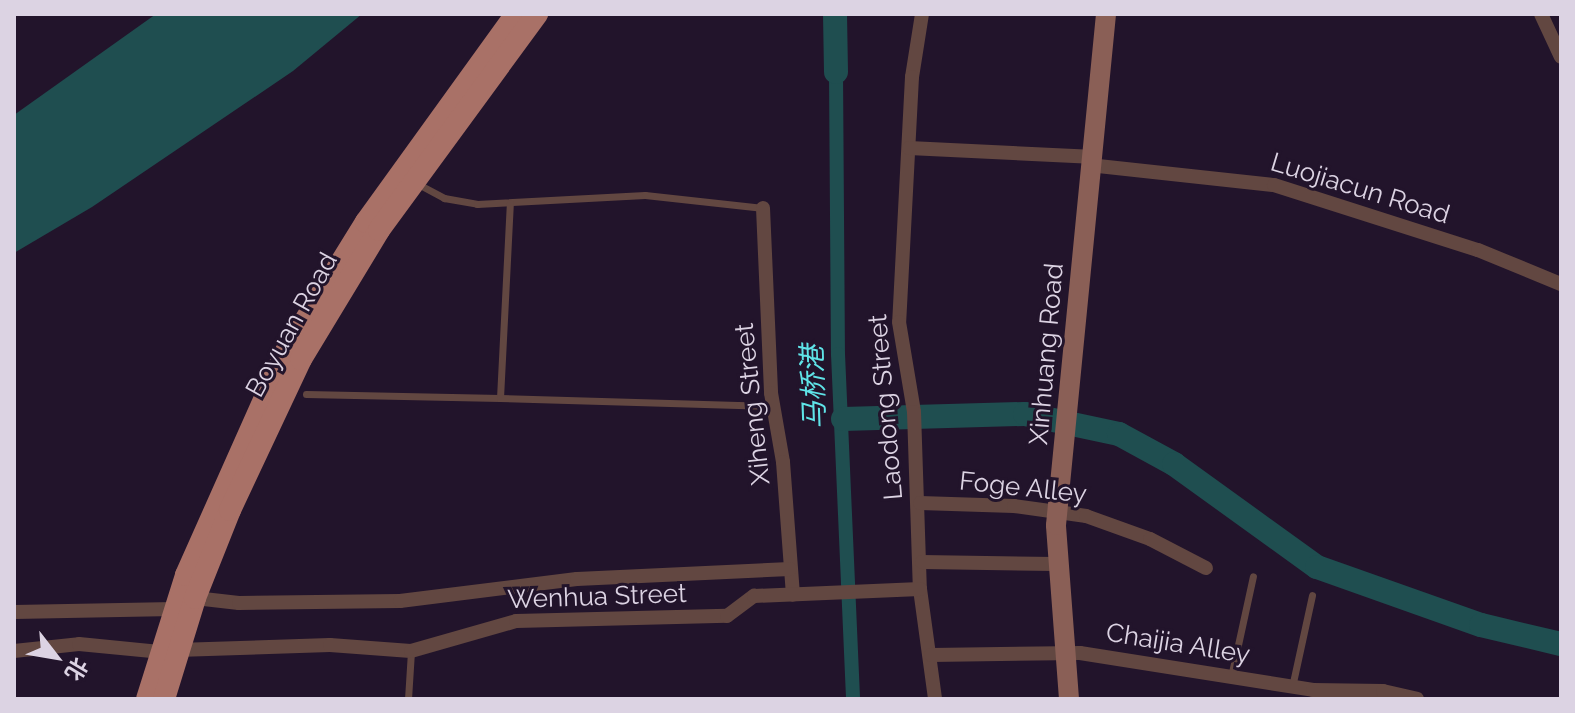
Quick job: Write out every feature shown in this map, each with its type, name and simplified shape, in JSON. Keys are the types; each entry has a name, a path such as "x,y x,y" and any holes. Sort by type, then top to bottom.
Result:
{"main road":[{"name":"Boyuan Road","path":"164,699 174,609 214,503 285,353 374,210 516,14"},
{"name":"Boyuan Road","path":"147,699 301,359 413,182 537,14"}],"street":[{"name":"Laodong Street","path":"922,14 909,148 899,322 915,418 922,562 920,589 935,699"},
{"name":"Xinhuang Road","path":"1069,699 1055,564 1057,511 1069,408 1089,161 1106,14"},
{"path":"1541,14 1561,57"},
{"name":"Luojiacun Road","path":"909,148 1089,161 1274,185 1478,250 1561,284"},
{"name":"Xiheng Street","path":"763,208 773,406 783,462 793,595"},
{"name":"Foge Alley","path":"920,503 1057,511 1129,530 1206,568"},
{"path":"922,562 1055,564"},
{"path":"195,598 239,603 400,601 577,579 790,569"},
{"name":"Wenhua Street","path":"14,651 79,644 169,651 330,645 411,651 516,621 727,616 749,598 920,589"},
{"path":"14,612 174,609"},
{"name":"Chaijia Alley","path":"931,655 1064,653 1292,687 1383,691 1417,699"}],"lane":[{"path":"413,182 459,202 510,203 645,195 763,208"},
{"path":"500,398 510,203"},
{"path":"306,394 773,406"},
{"path":"1231,677 1253,576"},
{"path":"1292,687 1312,595"},
{"path":"408,699 411,651"}],"shaded area":[{"path":"156,14 362,14 293,71 92,207 14,253 14,115"}],"waterway":[{"path":"835,14 836,72"},
{"name":"马桥港","path":"836,72 838,354 853,699"},
{"path":"843,419 1025,414 1119,434 1174,464 1317,567 1481,625 1561,644"}]}
